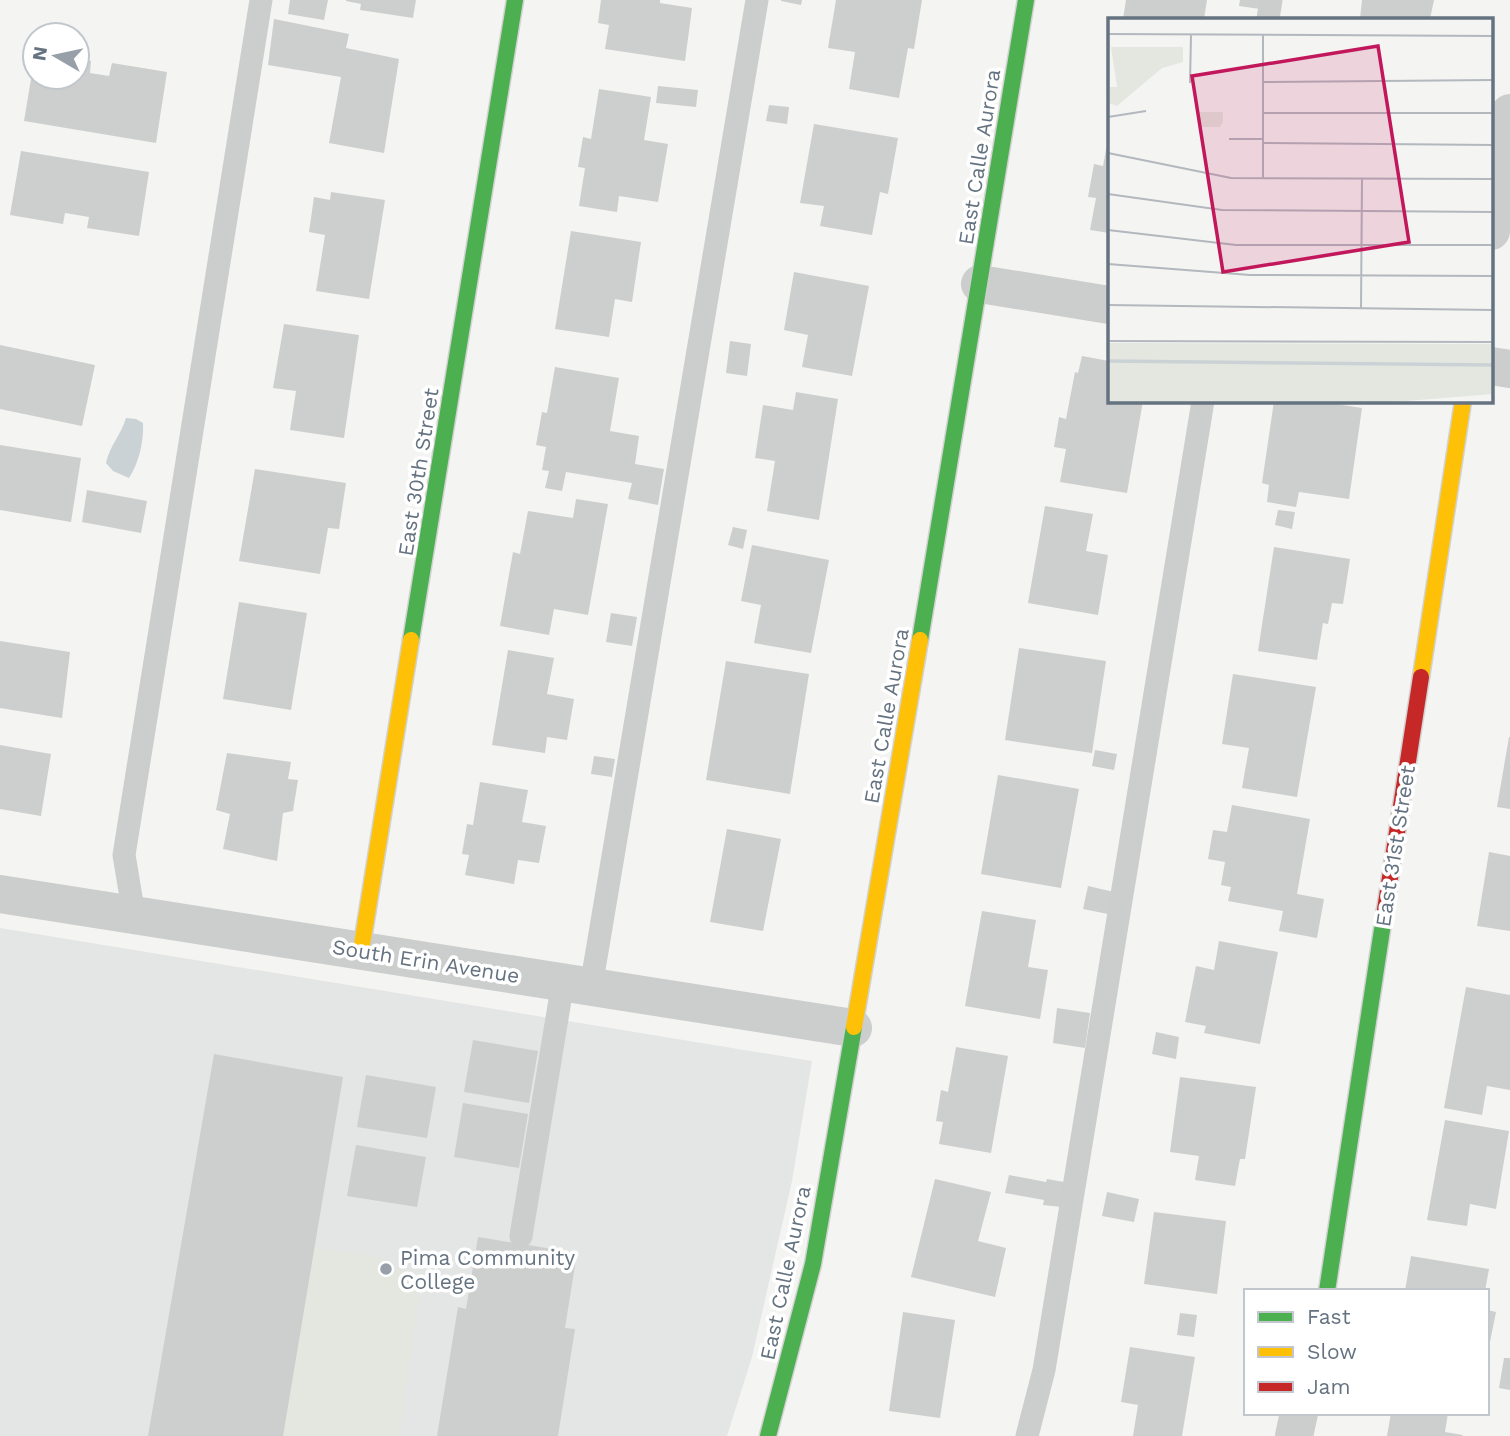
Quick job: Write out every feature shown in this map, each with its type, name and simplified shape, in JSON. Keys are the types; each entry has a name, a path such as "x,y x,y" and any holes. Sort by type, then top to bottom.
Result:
{"street":[{"name":"East 30th Street","path":"361,951 515,0"},
{"name":"East Calle Aurora","path":"768,1436 813,1264 1026,0"},
{"path":"1492,225 1510,114"},
{"path":"980,284 1108,304"},
{"path":"1492,366 1510,369"},
{"name":"East 31st Street","path":"1327,1289 1463,402"},
{"name":"South Erin Avenue","path":"0,894 853,1028"},
{"path":"1294,1436 1299,1415"}],"lane":[{"path":"134,915 124,855 261,0"},
{"path":"521,1236 577,984 757,0"},
{"path":"1268,18 1271,0"},
{"path":"1027,1436 1044,1370 1203,402"}],"shaded area":[{"path":"126,418 143,423 140,452 129,478 113,471 106,463"},
{"name":"Pima Community College","path":"0,928 812,1061 792,1181 752,1357 727,1436 0,1436"},
{"path":"313,1247 388,1259 420,1288 399,1436 283,1436"}],"building":[{"path":"290,0 328,0 324,20 288,14"},
{"path":"346,0 416,0 413,18 360,10 361,4"},
{"path":"601,0 660,0 660,3 692,8 685,61 605,49 609,25 598,23"},
{"path":"781,0 802,0 801,5"},
{"path":"836,0 922,0 914,49 908,48 899,98 849,89 855,52 828,48"},
{"path":"1126,0 1207,0 1204,18 1123,18"},
{"path":"1240,0 1261,0 1260,9 1239,6"},
{"path":"1362,0 1434,0 1430,18 1360,18"},
{"path":"274,19 349,34 346,48 399,59 384,153 329,143 341,77 268,65"},
{"path":"112,63 167,72 156,143 24,121 29,91 91,91 91,73 109,76"},
{"path":"658,86 698,90 696,107 656,103"},
{"path":"599,89 651,97 644,140 668,144 658,202 619,196 617,212 579,206 585,168 578,167 583,137 591,139"},
{"path":"769,105 789,107 787,124 766,121"},
{"path":"814,124 898,138 888,194 880,192 872,235 820,226 824,206 800,203"},
{"path":"1108,139 1108,233 1090,230 1096,198 1088,197 1094,164 1103,166"},
{"path":"21,151 149,172 139,236 87,228 89,217 65,213 63,224 10,215"},
{"path":"331,192 385,200 369,299 316,291 325,235 309,232 314,197 330,200"},
{"path":"571,231 641,242 632,302 615,299 609,337 555,329"},
{"path":"794,272 869,286 852,376 802,367 808,335 784,330"},
{"path":"284,324 359,335 344,438 290,430 296,391 273,388"},
{"path":"730,341 751,344 747,376 726,373"},
{"path":"0,345 95,365 82,426 0,409"},
{"path":"1082,356 1108,361 1108,402 1143,402 1127,493 1060,482 1066,449 1054,447 1059,417 1066,419 1075,372 1078,373"},
{"path":"555,367 619,378 610,431 639,436 635,464 664,469 658,505 628,499 632,483 566,472 562,491 545,488 549,471 542,470 546,447 536,445 542,412 547,413"},
{"path":"796,392 838,399 819,520 767,511 775,461 755,458 763,405 793,410"},
{"path":"1274,402 1323,402 1362,408 1349,499 1299,492 1296,507 1267,502 1269,485 1262,483"},
{"path":"0,445 81,458 71,522 0,510"},
{"path":"255,469 346,483 339,529 328,528 320,574 239,561"},
{"path":"87,490 147,501 141,533 82,522"},
{"path":"576,499 608,504 588,615 554,609 549,635 500,626 513,552 520,554 528,511 573,518"},
{"path":"1045,506 1093,514 1086,551 1108,555 1098,615 1028,603"},
{"path":"1278,510 1295,512 1292,529 1275,525"},
{"path":"733,527 747,530 743,549 728,545"},
{"path":"752,545 829,560 811,653 754,643 761,605 741,601"},
{"path":"1274,547 1350,559 1343,604 1332,603 1328,624 1323,623 1317,660 1258,651"},
{"path":"239,602 307,613 291,710 223,699"},
{"path":"611,613 637,617 632,646 606,642"},
{"path":"0,641 70,652 62,718 0,708"},
{"path":"1019,648 1106,661 1092,753 1005,740"},
{"path":"508,650 554,658 547,694 574,699 567,740 547,737 545,753 492,745"},
{"path":"726,661 809,674 790,794 706,780"},
{"path":"1233,674 1316,687 1297,797 1242,788 1249,748 1222,744"},
{"path":"1510,737 1510,809 1497,807"},
{"path":"0,745 51,754 41,816 0,809"},
{"path":"1095,750 1117,754 1114,770 1092,766"},
{"path":"227,753 291,762 288,779 298,780 293,811 283,813 277,861 223,849 230,814 216,810"},
{"path":"594,756 615,759 612,777 591,774"},
{"path":"998,775 1079,789 1061,888 981,874"},
{"path":"480,782 528,790 522,822 546,826 539,863 518,860 514,884 465,875 469,855 462,854 467,824 473,825"},
{"path":"1232,805 1310,819 1297,894 1324,899 1317,938 1279,931 1283,911 1228,901 1231,887 1221,885 1225,862 1208,859 1213,830 1227,832"},
{"path":"727,829 781,839 763,931 710,922"},
{"path":"1489,852 1510,856 1510,931 1477,926"},
{"path":"1088,886 1114,892 1108,914 1083,909"},
{"path":"982,911 1036,920 1028,967 1048,970 1040,1019 965,1006"},
{"path":"1219,941 1278,952 1260,1044 1204,1033 1206,1026 1185,1022 1196,966 1214,970"},
{"path":"1466,987 1510,995 1510,1090 1487,1086 1482,1115 1444,1108"},
{"path":"1057,1008 1090,1013 1085,1048 1053,1043"},
{"path":"1156,1032 1179,1037 1176,1059 1152,1054"},
{"path":"473,1040 538,1051 529,1103 464,1092"},
{"path":"956,1047 1008,1056 991,1153 939,1144 943,1122 936,1121 941,1090 948,1092"},
{"path":"214,1054 343,1077 283,1436 148,1436"},
{"path":"366,1075 436,1087 427,1138 357,1127"},
{"path":"1180,1077 1256,1087 1245,1159 1240,1159 1235,1186 1195,1180 1199,1156 1170,1152"},
{"path":"463,1103 528,1114 519,1168 454,1157"},
{"path":"1445,1120 1509,1131 1496,1209 1470,1204 1467,1226 1427,1220"},
{"path":"356,1145 426,1157 417,1207 347,1196"},
{"path":"1009,1175 1046,1182 1047,1179 1064,1182 1061,1207 1043,1205 1044,1200 1005,1193"},
{"path":"935,1179 991,1192 978,1241 1006,1248 995,1297 911,1277"},
{"path":"1107,1192 1139,1199 1134,1222 1102,1216"},
{"path":"1154,1212 1226,1221 1217,1294 1144,1284"},
{"path":"478,1237 577,1253 565,1328 575,1329 558,1436 437,1436 458,1307 466,1309"},
{"path":"1411,1256 1489,1269 1485,1289 1405,1289"},
{"path":"1489,1310 1496,1312 1489,1342"},
{"path":"903,1312 955,1320 940,1418 889,1411"},
{"path":"1180,1313 1197,1315 1194,1337 1177,1335"},
{"path":"1130,1347 1195,1357 1182,1436 1133,1436 1138,1405 1121,1402"},
{"path":"1504,1358 1510,1358 1510,1390 1499,1388"},
{"path":"1391,1415 1448,1415 1445,1432 1463,1435 1462,1436 1387,1436"}],"traffic: fast":[{"path":"411,640 515,0"},
{"path":"920,640 1026,0"},
{"path":"1327,1289 1385,910"},
{"path":"768,1436 813,1264 854,1027"}],"traffic: slow":[{"path":"1421,677 1463,402"},
{"path":"361,951 411,640"},
{"path":"854,1027 920,640"}],"traffic: jam":[{"path":"1385,910 1421,677"}],"place":[{"name":"Pima Community College","path":"386,1269"}]}
